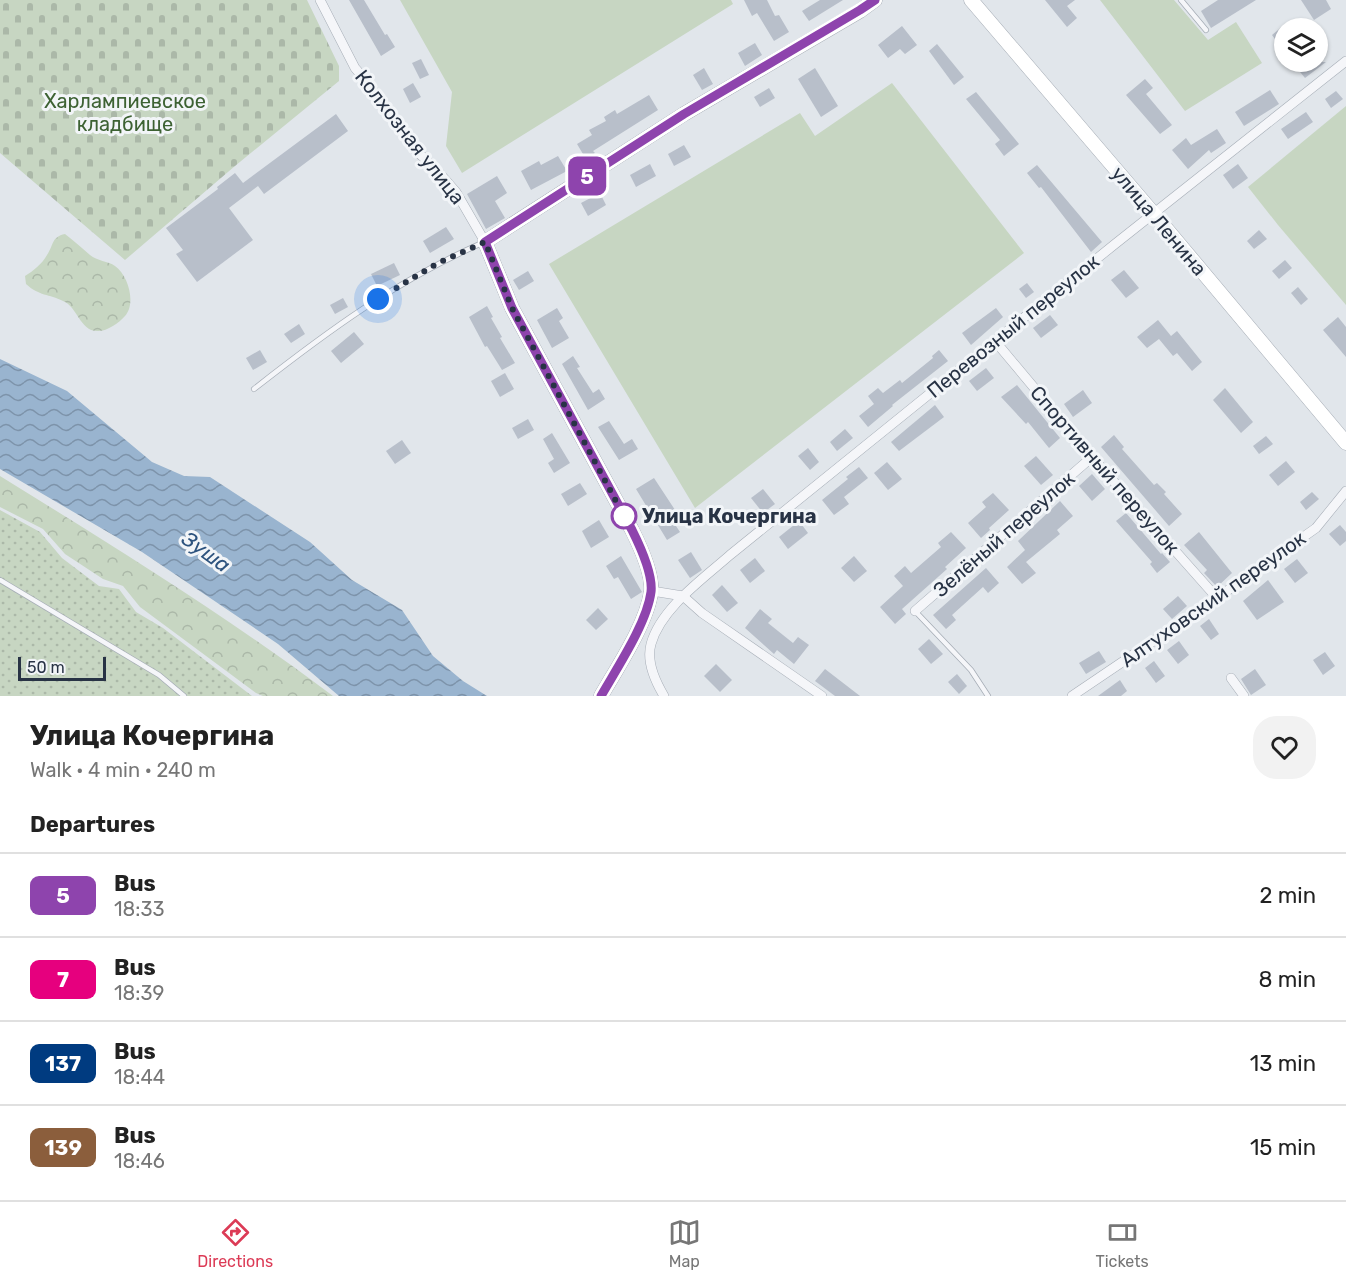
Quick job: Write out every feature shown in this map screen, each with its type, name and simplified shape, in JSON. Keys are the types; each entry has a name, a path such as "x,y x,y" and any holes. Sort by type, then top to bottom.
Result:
{"main road":[{"path":"601,696 642,622 651,591 647,567 638,542 512,308 485,242 684,114 875,0"},
{"name":"улица Ленина","path":"971,0 1346,443"}],"street":[{"name":"Колхозная улица","path":"320,0 355,68 414,149 456,192 485,242"},
{"name":"Перевозный переулок","path":"664,696 656,683 651,665 651,644 662,622 683,596 730,555 995,340 1345,64"},
{"name":"Спортивный переулок","path":"995,340 1092,457 1217,598"},
{"name":"Зелёный переулок","path":"915,612 1092,457"},
{"name":"Алтуховский переулок","path":"1071,696 1316,528 1346,491"},
{"path":"651,591 683,596 702,613 822,696"},
{"path":"1231,678 1244,696"}],"lane":[{"path":"1184,1 1206,30"},
{"path":"254,389 358,310 438,263 485,242"},
{"path":"0,580 159,675 184,696"},
{"path":"915,612 971,670 988,696"}],"green space":[{"name":"Харлампиевское кладбище","path":"0,0 307,0 339,66 339,81 125,260 0,153"},
{"path":"400,0 731,0 733,4 462,173 446,146 452,92"},
{"path":"1100,0 1174,0 1208,40 1236,22 1262,63 1185,111"},
{"path":"892,83 1024,253 695,508 549,264 800,113 815,136"},
{"path":"1346,106 1346,305 1248,187"},
{"path":"65,234 93,257 115,266 124,276 129,290 130,305 125,316 108,329 91,330 82,323 68,304 35,291 26,284 25,276 43,261 55,239"},
{"path":"0,476 211,610 333,696 263,696 256,693 140,607 123,586 103,579 65,554 43,529 0,507"},
{"path":"0,510 40,532 62,558 99,586 119,589 136,612 163,628 252,696 0,696"}],"water":[{"name":"Зуша","path":"0,359 67,391 152,462 184,476 210,477 310,542 352,580 402,610 433,656 463,681 487,696 339,696 278,644 142,552 0,469"}],"building":[{"path":"349,0 364,0 395,47 381,56"},
{"path":"744,0 767,0 775,16 779,15 789,32 774,41 757,13 752,16"},
{"path":"820,0 843,0 809,21 802,11"},
{"path":"1045,0 1075,0 1067,6 1077,18 1067,27"},
{"path":"1218,0 1256,0 1211,28 1201,11"},
{"path":"1301,0 1326,0 1331,9 1317,18 1313,18"},
{"path":"902,26 917,45 905,54 900,49 888,58 878,45"},
{"path":"755,43 762,55 745,66 738,53"},
{"path":"937,44 964,77 954,85 929,51"},
{"path":"421,59 429,75 420,79 412,63"},
{"path":"704,68 713,84 702,90 693,75"},
{"path":"815,68 838,106 821,117 798,79"},
{"path":"1300,72 1313,72 1305,78"},
{"path":"1145,79 1153,88 1146,94 1172,125 1160,134 1126,95"},
{"path":"413,83 421,97 410,103 403,89"},
{"path":"769,88 775,98 760,107 754,97"},
{"path":"1270,90 1279,104 1244,126 1235,112"},
{"path":"1336,91 1343,99 1331,108 1325,99"},
{"path":"976,92 1019,144 1004,156 995,144 1000,140 966,99"},
{"path":"649,95 658,110 593,151 595,153 586,159 577,144 592,135 589,130 606,121 604,117 615,110 617,114"},
{"path":"1306,112 1313,122 1288,139 1281,129"},
{"path":"336,114 348,131 264,194 258,186 229,208 253,240 197,282 176,254 183,250 166,228 218,189 217,187 235,173 243,183"},
{"path":"1217,129 1226,143 1211,153 1209,150 1188,169 1172,150 1186,138 1191,145"},
{"path":"684,145 691,157 674,166 668,154"},
{"path":"558,156 567,171 531,190 521,171 539,161 541,165"},
{"path":"650,164 656,176 636,187 630,175"},
{"path":"1238,164 1248,178 1233,189 1223,175"},
{"path":"1037,165 1102,242 1091,252 1041,187 1039,188 1027,173"},
{"path":"497,176 507,193 495,201 505,218 486,229 467,194"},
{"path":"600,193 606,205 588,216 581,203"},
{"path":"446,227 454,239 430,253 423,241"},
{"path":"1259,230 1267,239 1254,249 1247,241"},
{"path":"1285,260 1292,268 1279,279 1272,271"},
{"path":"394,263 400,275 377,286 371,274"},
{"path":"1124,270 1139,288 1126,298 1111,280"},
{"path":"528,271 534,281 519,290 513,280"},
{"path":"1027,283 1034,292 1026,298 1019,289"},
{"path":"1298,287 1308,299 1301,305 1291,293"},
{"path":"343,298 348,307 335,314 330,305"},
{"path":"487,306 502,337 500,338 515,363 502,370 487,346 485,347 469,317"},
{"path":"557,308 563,318 559,321 569,338 552,348 537,320"},
{"path":"996,308 1003,317 971,345 962,333"},
{"path":"1050,315 1058,325 1041,338 1033,328"},
{"path":"1338,317 1346,327 1346,357 1323,330"},
{"path":"1158,320 1171,336 1177,331 1202,362 1192,371 1177,353 1173,356 1159,339 1147,348 1137,337"},
{"path":"299,324 305,334 291,343 284,334"},
{"path":"354,332 364,344 341,363 331,351"},
{"path":"260,350 267,362 253,370 246,358"},
{"path":"939,350 948,361 868,427 859,416 874,404 868,396 878,388 883,393 900,380 902,383 933,358 932,356"},
{"path":"573,356 580,367 577,368 593,393 599,389 605,399 588,410 562,364"},
{"path":"986,368 994,378 977,391 969,381"},
{"path":"505,373 514,389 500,397 491,381"},
{"path":"1017,385 1060,438 1049,448 1028,422 1026,424 1001,397"},
{"path":"1225,388 1253,422 1241,433 1213,400"},
{"path":"1083,390 1092,403 1073,417 1064,404"},
{"path":"935,405 944,417 899,451 891,442"},
{"path":"528,419 534,430 518,439 512,428"},
{"path":"609,421 624,444 632,439 638,449 619,460 598,427"},
{"path":"845,429 853,438 837,451 830,442"},
{"path":"552,433 570,463 554,473 548,463 554,459 543,439"},
{"path":"1114,435 1124,447 1122,449 1154,485 1157,483 1166,492 1164,494 1182,514 1169,526 1101,447"},
{"path":"1266,436 1273,444 1259,454 1253,446"},
{"path":"402,440 411,453 395,464 386,451"},
{"path":"808,448 819,462 810,470 798,456"},
{"path":"1036,456 1053,475 1041,485 1024,466"},
{"path":"1286,461 1295,472 1278,486 1269,475"},
{"path":"887,462 902,479 888,490 874,473"},
{"path":"859,467 868,478 844,497 849,504 834,515 822,500"},
{"path":"1092,474 1105,489 1092,501 1079,486"},
{"path":"654,478 677,513 670,517 680,532 667,540 636,489"},
{"path":"580,483 587,494 568,506 561,494"},
{"path":"763,489 775,504 763,513 751,498"},
{"path":"1312,492 1319,499 1306,510 1300,502"},
{"path":"993,493 1009,510 981,538 968,523 986,507 982,502"},
{"path":"1060,501 1073,516 1057,530 1060,534 1026,562 1036,573 1022,584 1007,567 1025,550 1018,541"},
{"path":"1126,513 1170,562 1157,573 1150,564 1152,562 1116,521"},
{"path":"599,520 609,537 591,548 582,531"},
{"path":"799,521 808,533 788,549 779,537"},
{"path":"1340,525 1346,532 1346,541 1340,546 1329,534"},
{"path":"951,532 966,548 945,567 947,569 902,609 906,614 895,624 880,607 903,586 894,576 905,566 911,573 941,547 938,543"},
{"path":"1199,532 1232,573 1217,587 1204,573 1207,570 1184,545"},
{"path":"691,552 702,570 690,578 678,560"},
{"path":"621,556 642,592 631,599 618,577 614,579 606,566"},
{"path":"854,556 867,571 854,582 841,568"},
{"path":"755,558 765,571 750,583 740,570"},
{"path":"1297,559 1308,573 1295,583 1284,569"},
{"path":"986,568 999,583 988,593 983,587 952,615 956,620 946,629 933,615"},
{"path":"1268,580 1284,602 1257,620 1243,601"},
{"path":"722,585 738,603 727,612 712,595"},
{"path":"1178,596 1187,606 1172,619 1163,609"},
{"path":"598,608 608,619 596,630 586,620"},
{"path":"760,609 772,619 768,623 793,643 798,637 809,645 794,664 777,650 774,654 745,628"},
{"path":"1209,619 1219,634 1211,640 1200,626"},
{"path":"929,639 943,654 931,664 918,649"},
{"path":"1179,641 1189,655 1178,664 1167,650"},
{"path":"1099,651 1106,662 1086,674 1079,663"},
{"path":"1325,652 1335,666 1323,675 1313,660"},
{"path":"1154,661 1165,676 1156,683 1145,668"},
{"path":"716,664 732,680 720,692 704,676"},
{"path":"825,669 860,696 835,696 815,681"},
{"path":"1255,669 1266,685 1251,695 1241,679"},
{"path":"957,674 967,686 959,694 948,682"},
{"path":"1120,680 1127,691 1121,696 1098,696"}],"bus line":[{"name":"5","path":"601,696 642,622 651,591 647,567 632,530 512,308 485,242 684,114 875,0"}],"place":[{"name":"Улица Кочергина","path":"624,516"}],"route":[{"path":"378,299 438,263 485,242 512,308 624,516"}]}
